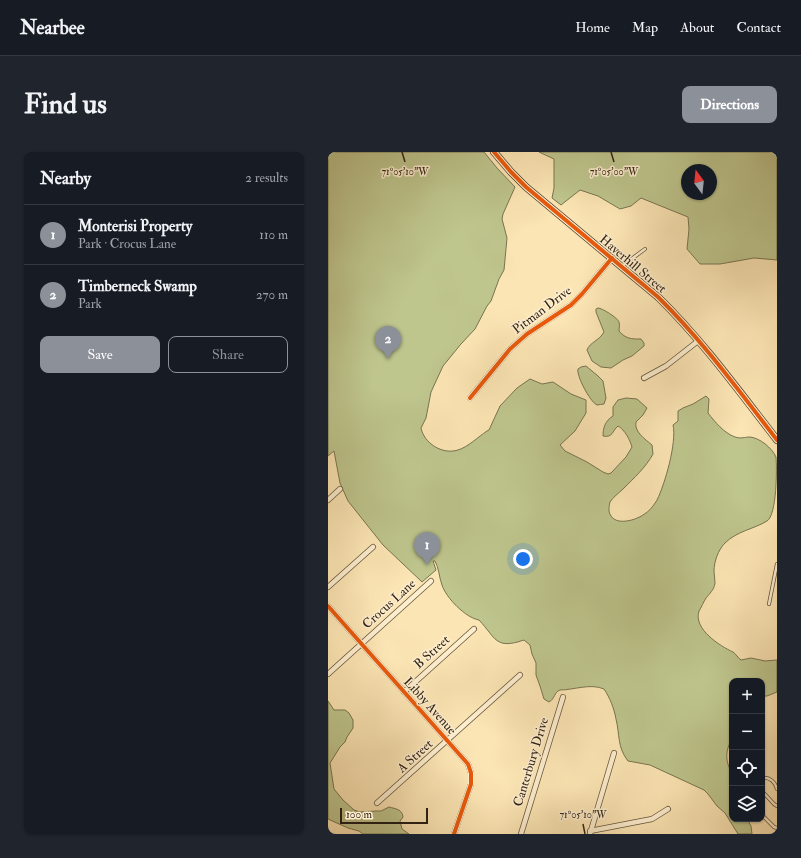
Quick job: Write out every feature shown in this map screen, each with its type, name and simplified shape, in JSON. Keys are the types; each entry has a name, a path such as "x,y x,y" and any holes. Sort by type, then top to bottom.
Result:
{"street":[{"name":"Haverhill Street","path":"494,152 510,172 526,187 658,297 698,340 777,440"},
{"name":"Pitman Drive","path":"470,398 486,376 510,349 527,334 571,305 612,258"},
{"path":"644,378 666,366 698,340"},
{"path":"328,500 340,489"},
{"path":"328,587 373,547"},
{"name":"Crocus Lane","path":"328,674 430,581"},
{"name":"Libby Avenue","path":"328,606 467,762 472,776 471,784 454,834"},
{"name":"B Street","path":"404,692 474,629"},
{"name":"A Street","path":"377,803 520,675"},
{"name":"Canterbury Drive","path":"521,834 563,697"},
{"path":"614,753 590,833 652,819 668,809"}],"lane":[{"path":"622,266 645,249"},
{"path":"769,604 777,564"},
{"path":"765,777 770,779 775,784 777,789"},
{"path":"765,794 777,806"},
{"path":"765,818 777,828"}],"green space":[{"path":"328,152 484,152 515,187 502,219 507,238 504,270 491,301 475,329 443,366 431,392 426,418 421,428 430,443 446,451 458,450 465,447 489,430 500,406 517,388 530,379 542,384 553,382 571,394 586,400 586,413 575,431 560,445 565,451 608,474 611,473 626,457 632,447 627,435 618,426 609,436 603,436 603,430 608,420 613,416 613,407 618,400 626,398 637,399 647,408 636,422 636,426 638,432 652,445 653,454 640,472 610,502 609,511 611,516 619,521 629,521 645,514 656,502 670,463 674,432 673,425 678,421 678,411 706,396 709,399 708,413 723,430 735,437 750,437 758,439 772,450 776,457 775,501 770,517 762,524 740,533 725,543 717,556 714,571 715,582 712,591 705,599 699,611 698,618 700,624 709,636 721,646 733,652 741,660 751,658 765,661 777,660 777,692 767,696 765,696 765,678 729,678 729,746 727,760 729,766 729,819 704,790 650,765 628,761 620,746 613,707 604,689 599,687 588,687 560,690 549,702 544,699 536,675 536,663 530,645 524,640 507,644 502,643 493,637 479,620 468,616 457,607 444,590 435,561 433,561 436,570 422,582 383,545 348,501 340,483 334,451 328,456"},
{"path":"539,152 777,152 777,260 754,258 720,264 700,264 687,249 689,229 688,217 641,198 631,206 620,209 598,196 580,190 561,205 552,198 554,188 554,159"},
{"path":"598,308 618,320 619,331 624,336 631,339 641,339 644,343 644,346 632,356 611,368 601,367 592,361 587,350 588,347 604,332 596,312 596,309"},
{"path":"586,366 603,381 606,398 604,404 597,405 594,403 587,394 581,382 578,369"},
{"path":"328,701 334,710 345,710 349,713 353,720 353,728 330,763 334,789 354,810 360,812 381,811 389,807 398,810 401,812 403,817 400,821 402,829 409,834 363,834 328,819"},
{"path":"731,822 749,822 752,834 738,834"}],"cycle path":[{"path":"494,152 526,187 658,297 674,313 705,348 777,440"},
{"path":"470,398 510,349 527,334 571,305 612,258"},
{"path":"328,606 468,764 471,773 471,784 454,834"}],"place":[{"name":"Timberneck Swamp","path":"388,359"},
{"name":"Monterisi Property","path":"427,565"}]}
